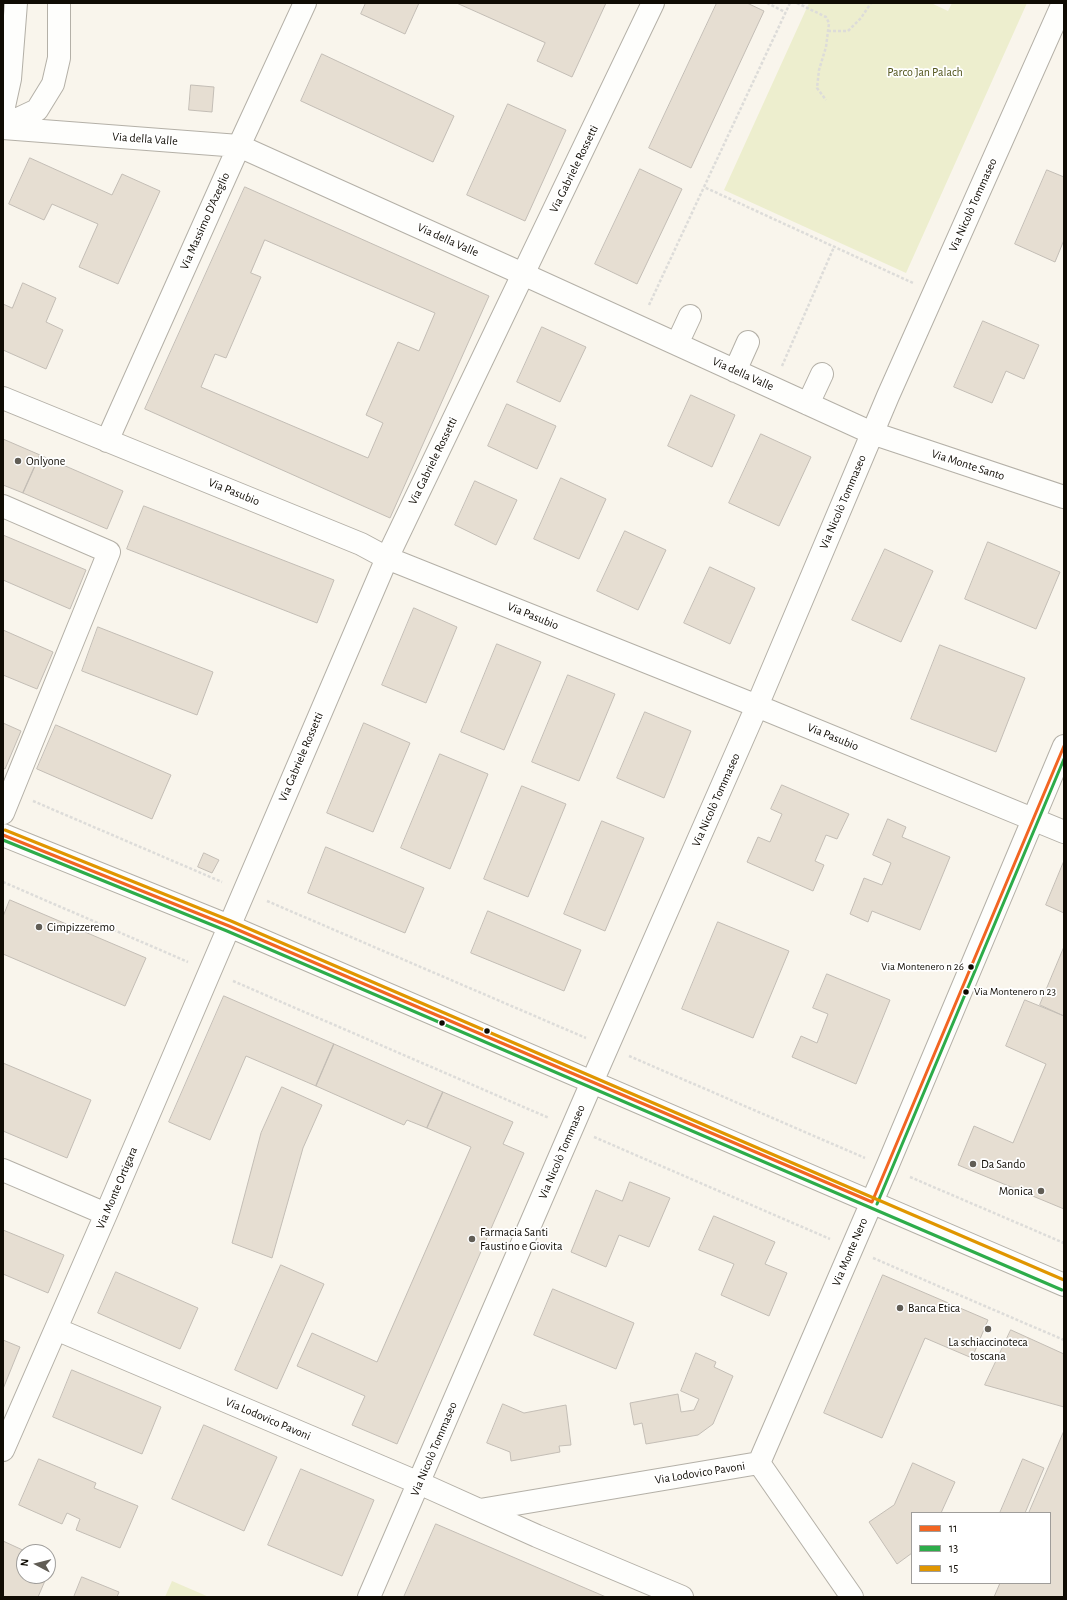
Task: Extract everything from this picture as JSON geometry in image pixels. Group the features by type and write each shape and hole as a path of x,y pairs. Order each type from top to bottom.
{"street":[{"path":"3,111 10,79 16,3"},
{"path":"3,127 37,110 53,84 59,58 59,3"},
{"name":"Via Massimo D'Azeglio","path":"107,441 239,146 305,3"},
{"name":"Via Gabriele Rossetti","path":"229,926 387,558 653,3"},
{"name":"Via Nicolò Tommaseo","path":"369,1597 607,1047 757,706 872,433 1063,3"},
{"name":"Via della Valle","path":"3,127 239,146 872,433"},
{"path":"677,344 690,316"},
{"path":"735,371 748,342"},
{"path":"808,404 822,374"},
{"name":"Via Pasubio","path":"3,398 361,544 387,558 757,706 1064,832"},
{"name":"Via Monte Santo","path":"872,433 1064,496"},
{"path":"3,506 109,552 3,813"},
{"name":"Via Monte Nero","path":"759,1463 887,1167 1032,819 1064,746"},
{"path":"3,835 229,926 1064,1285"},
{"name":"Via Monte Ortigara","path":"3,1450 229,926"},
{"path":"3,1170 106,1214"},
{"name":"Via Lodovico Pavoni","path":"56,1329 419,1483 537,1536 682,1597"},
{"name":"Via Lodovico Pavoni","path":"480,1510 759,1463 852,1597"}],"path":[{"path":"766,3 785,12"},
{"path":"639,327 790,3"},
{"path":"797,3 826,17 829,23 826,47 819,70 817,88 826,100"},
{"path":"828,31 848,31 861,18 871,3"},
{"path":"704,187 915,284"},
{"path":"785,358 834,247"},
{"path":"12,792 1064,1243"},
{"path":"3,882 1064,1340"}],"green space":[{"name":"Parco Jan Palach","path":"809,3 931,3 948,11 952,3 1027,3 906,273 724,190"},
{"path":"172,1581 209,1597 165,1597"}],"building":[{"path":"366,3 419,3 405,34 361,14"},
{"path":"457,3 606,3 572,77 537,61 545,43"},
{"path":"717,3 747,3 764,11 691,168 649,148"},
{"path":"322,54 454,116 433,162 301,101"},
{"path":"191,85 214,87 212,112 189,110"},
{"path":"508,104 566,130 525,221 467,195"},
{"path":"30,158 112,195 122,174 160,191 118,284 79,267 98,224 52,204 44,220 9,204"},
{"path":"640,169 682,189 637,284 595,264"},
{"path":"1047,170 1064,177 1064,240 1055,262 1015,244"},
{"path":"245,187 489,296 390,518 145,409","holes":["265,240 435,313 419,351 398,342 366,415 383,423 368,458 201,387 215,354 226,358 261,277 251,273"]},
{"path":"23,283 56,298 46,322 63,330 46,369 3,350 3,304 12,308"},
{"path":"983,321 1039,345 1024,379 1006,371 992,403 954,387"},
{"path":"542,327 586,347 560,402 517,382"},
{"path":"691,395 735,415 712,467 668,446"},
{"path":"507,404 556,426 537,469 488,446"},
{"path":"761,434 811,457 779,526 729,503"},
{"path":"3,439 40,455 23,493 3,485"},
{"path":"40,455 123,491 107,529 23,493"},
{"path":"561,478 606,499 579,559 534,539"},
{"path":"475,481 517,500 496,545 455,525"},
{"path":"144,506 334,580 317,623 127,549"},
{"path":"625,531 666,550 638,610 597,591"},
{"path":"3,535 86,570 70,609 3,580"},
{"path":"988,542 1060,572 1036,629 965,599"},
{"path":"885,549 933,571 901,642 852,620"},
{"path":"710,567 755,588 730,644 684,623"},
{"path":"414,608 457,627 426,703 382,685"},
{"path":"98,627 213,672 197,715 82,671"},
{"path":"3,630 53,652 37,689 3,675"},
{"path":"497,644 541,662 504,750 461,732"},
{"path":"940,645 1025,678 996,752 911,719"},
{"path":"568,675 615,694 579,781 532,762"},
{"path":"645,712 691,731 664,798 617,778"},
{"path":"3,723 21,731 5,769 3,768"},
{"path":"364,723 410,743 373,832 327,813"},
{"path":"56,725 171,775 152,819 37,769"},
{"path":"440,754 488,774 450,869 401,848"},
{"path":"782,785 849,814 837,839 826,835 815,861 824,865 813,891 747,862 758,837 770,842 782,814 771,809"},
{"path":"522,786 566,804 528,897 484,879"},
{"path":"888,819 906,827 902,837 950,857 920,930 872,911 868,922 850,914 864,878 882,885 891,863 873,855"},
{"path":"602,821 644,838 605,931 564,914"},
{"path":"326,847 424,888 405,933 308,893"},
{"path":"204,853 219,860 212,873 198,867"},
{"path":"1064,861 1064,913 1046,905"},
{"path":"10,900 146,958 125,1006 3,954 3,917"},
{"path":"488,911 581,950 564,991 471,953"},
{"path":"718,922 789,951 753,1038 682,1009"},
{"path":"1064,947 1064,1016 1040,1005"},
{"path":"827,974 890,1000 856,1084 792,1057 801,1036 817,1043 828,1014 813,1008"},
{"path":"224,996 334,1044 316,1086 246,1056 210,1140 169,1122"},
{"path":"1025,1000 1064,1016 1064,1209 958,1165 974,1126 1013,1143 1046,1064 1006,1046"},
{"path":"334,1044 443,1092 427,1128 407,1120 404,1125 316,1086"},
{"path":"3,1063 91,1100 67,1158 3,1131"},
{"path":"282,1087 322,1105 303,1148 272,1258 232,1243 261,1133"},
{"path":"443,1092 513,1122 503,1144 524,1153 397,1444 352,1425 365,1396 297,1366 312,1333 377,1362 471,1147 427,1128"},
{"path":"630,1182 670,1198 649,1247 619,1235 606,1267 571,1252 596,1190 622,1201"},
{"path":"714,1216 775,1242 765,1264 787,1273 769,1316 721,1295 734,1264 699,1250"},
{"path":"3,1230 64,1255 48,1293 3,1274"},
{"path":"281,1265 324,1284 277,1389 235,1370"},
{"path":"116,1272 198,1308 180,1349 98,1313"},
{"path":"883,1275 988,1320 972,1358 925,1338 882,1438 824,1413"},
{"path":"553,1289 634,1323 616,1369 534,1335"},
{"path":"1011,1330 1064,1354 1064,1407 985,1385"},
{"path":"3,1340 20,1347 3,1389"},
{"path":"696,1353 716,1362 714,1367 733,1376 713,1424 698,1435 646,1444 642,1423 634,1425 630,1403 678,1394 681,1412 694,1410 699,1399 681,1391"},
{"path":"72,1370 161,1407 142,1454 53,1417"},
{"path":"503,1404 524,1413 566,1405 571,1445 559,1446 560,1452 511,1461 510,1452 487,1443"},
{"path":"204,1425 277,1457 244,1531 172,1499"},
{"path":"1064,1431 1064,1597 994,1597 1000,1584 1051,1584 1051,1512 1029,1512"},
{"path":"39,1459 96,1483 94,1488 138,1506 120,1548 76,1530 80,1519 67,1513 62,1524 19,1505"},
{"path":"1023,1459 1044,1468 1025,1512 1000,1512"},
{"path":"913,1463 955,1482 941,1512 911,1512 911,1554 897,1564 869,1522 894,1505"},
{"path":"301,1469 374,1500 342,1576 268,1545"},
{"path":"436,1524 606,1597 404,1597"},
{"path":"3,1541 16,1547 16,1584 44,1584 38,1597 3,1597"},
{"path":"82,1577 119,1592 117,1597 74,1597"}],"transit line":[{"name":"11","path":"872,1202 1064,746"},
{"name":"13","path":"877,1204 1064,759"},
{"name":"15","path":"5,830 231,921 1064,1280"},
{"name":"11","path":"3,835 229,926 872,1202"},
{"name":"13","path":"3,840 227,931 1062,1290"}],"place":[{"name":"Onlyone","path":"18,461"},
{"name":"Cimpizzeremo","path":"39,927"},
{"name":"Via Montenero n 26","path":"971,967"},
{"name":"Via Montenero n 23","path":"966,992"},
{"name":"Da Sando","path":"973,1164"},
{"name":"Monica","path":"1041,1191"},
{"name":"Farmacia Santi Faustino e Giovita","path":"472,1239"},
{"name":"Banca Etica","path":"900,1308"},
{"name":"La schiaccinoteca toscana","path":"988,1329"}]}
